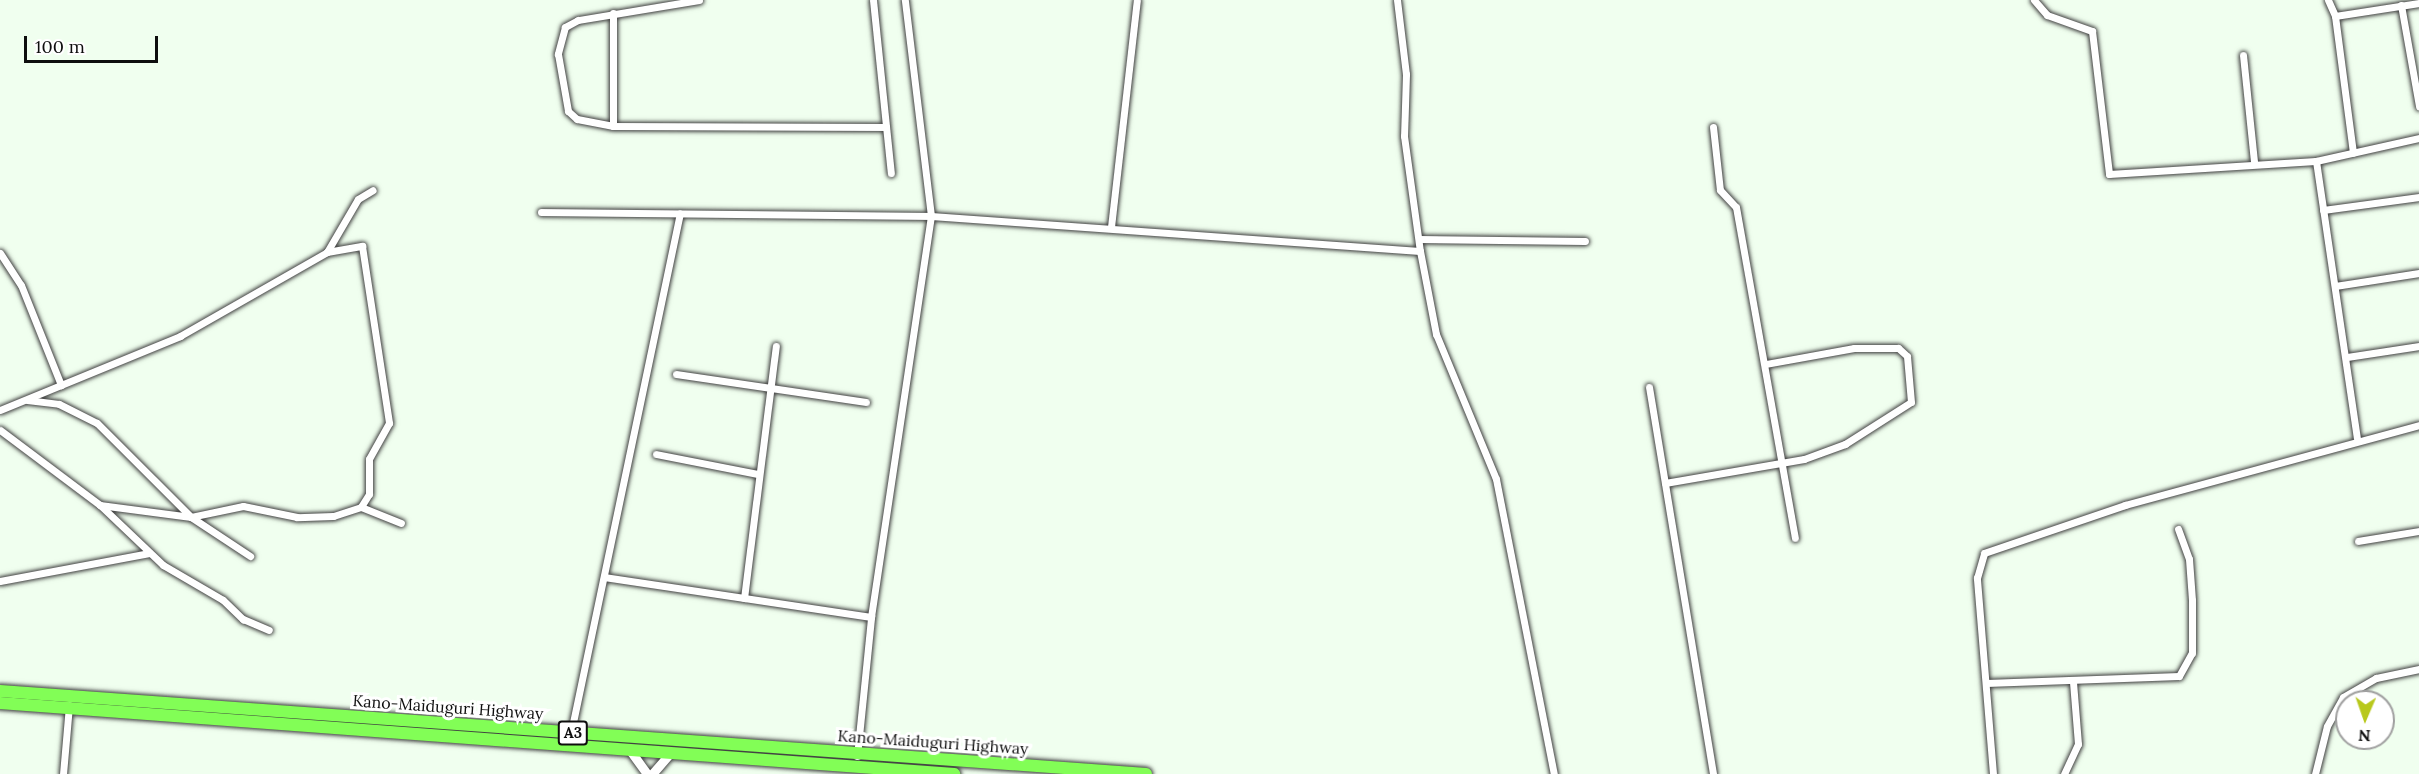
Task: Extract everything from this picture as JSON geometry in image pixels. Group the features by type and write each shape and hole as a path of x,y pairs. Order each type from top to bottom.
{"highway":[{"name":"Kano-Maiduguri Highway","path":"0,691 69,702 629,749 1146,774"},
{"name":"Kano-Maiduguri Highway","path":"0,703 69,702 571,732 857,760 954,774"}],"street":[{"path":"699,0 613,13 565,27 558,54 568,111 578,119 612,126 886,127"},
{"path":"873,0 891,173"},
{"path":"857,760 871,617 931,216 905,0"},
{"path":"1111,227 1137,0"},
{"path":"1397,0 1406,74 1404,136 1420,250 1436,334 1496,479 1554,774"},
{"path":"2034,0 2047,15 2092,31 2097,41 2109,174 2254,162 2316,161 2419,138"},
{"path":"2328,0 2335,16 2353,153"},
{"path":"2335,16 2419,3"},
{"path":"2401,5 2419,106"},
{"path":"612,126 613,13"},
{"path":"2243,55 2254,162"},
{"path":"1713,128 1720,190 1736,207 1785,463 1795,538"},
{"path":"2316,161 2348,357 2356,438"},
{"path":"327,252 358,199 374,190"},
{"path":"2323,210 2419,197"},
{"path":"541,212 931,216 1420,250"},
{"path":"571,732 680,213"},
{"path":"1419,239 1585,241"},
{"path":"0,411 180,336 327,252 356,244 366,250 389,429 369,459 369,494 361,507"},
{"path":"0,253 21,285 61,385"},
{"path":"2335,286 2419,273"},
{"path":"1665,483 1785,463 1845,444 1911,402 1907,356 1882,345 1766,364"},
{"path":"744,598 776,346"},
{"path":"2348,357 2419,346"},
{"path":"676,374 866,402"},
{"path":"1649,387 1713,774"},
{"path":"25,400 59,404 97,423 191,517 250,556"},
{"path":"1993,774 1977,578 1984,553 2080,519 2356,438 2419,425"},
{"path":"0,430 100,505 148,553 243,619 269,630"},
{"path":"656,454 758,474"},
{"path":"100,505 191,517 243,507 297,517 333,516 361,507 401,523"},
{"path":"1986,683 2161,680 2187,670 2192,600 2189,559 2178,529"},
{"path":"2358,541 2419,531"},
{"path":"0,581 148,553"},
{"path":"604,577 871,617"},
{"path":"2315,774 2327,726 2343,697 2376,678 2419,669"},
{"path":"2064,774 2078,744 2073,682"},
{"path":"69,702 63,774 69,774"},
{"path":"629,749 647,774"},
{"path":"652,774 671,752"}]}
